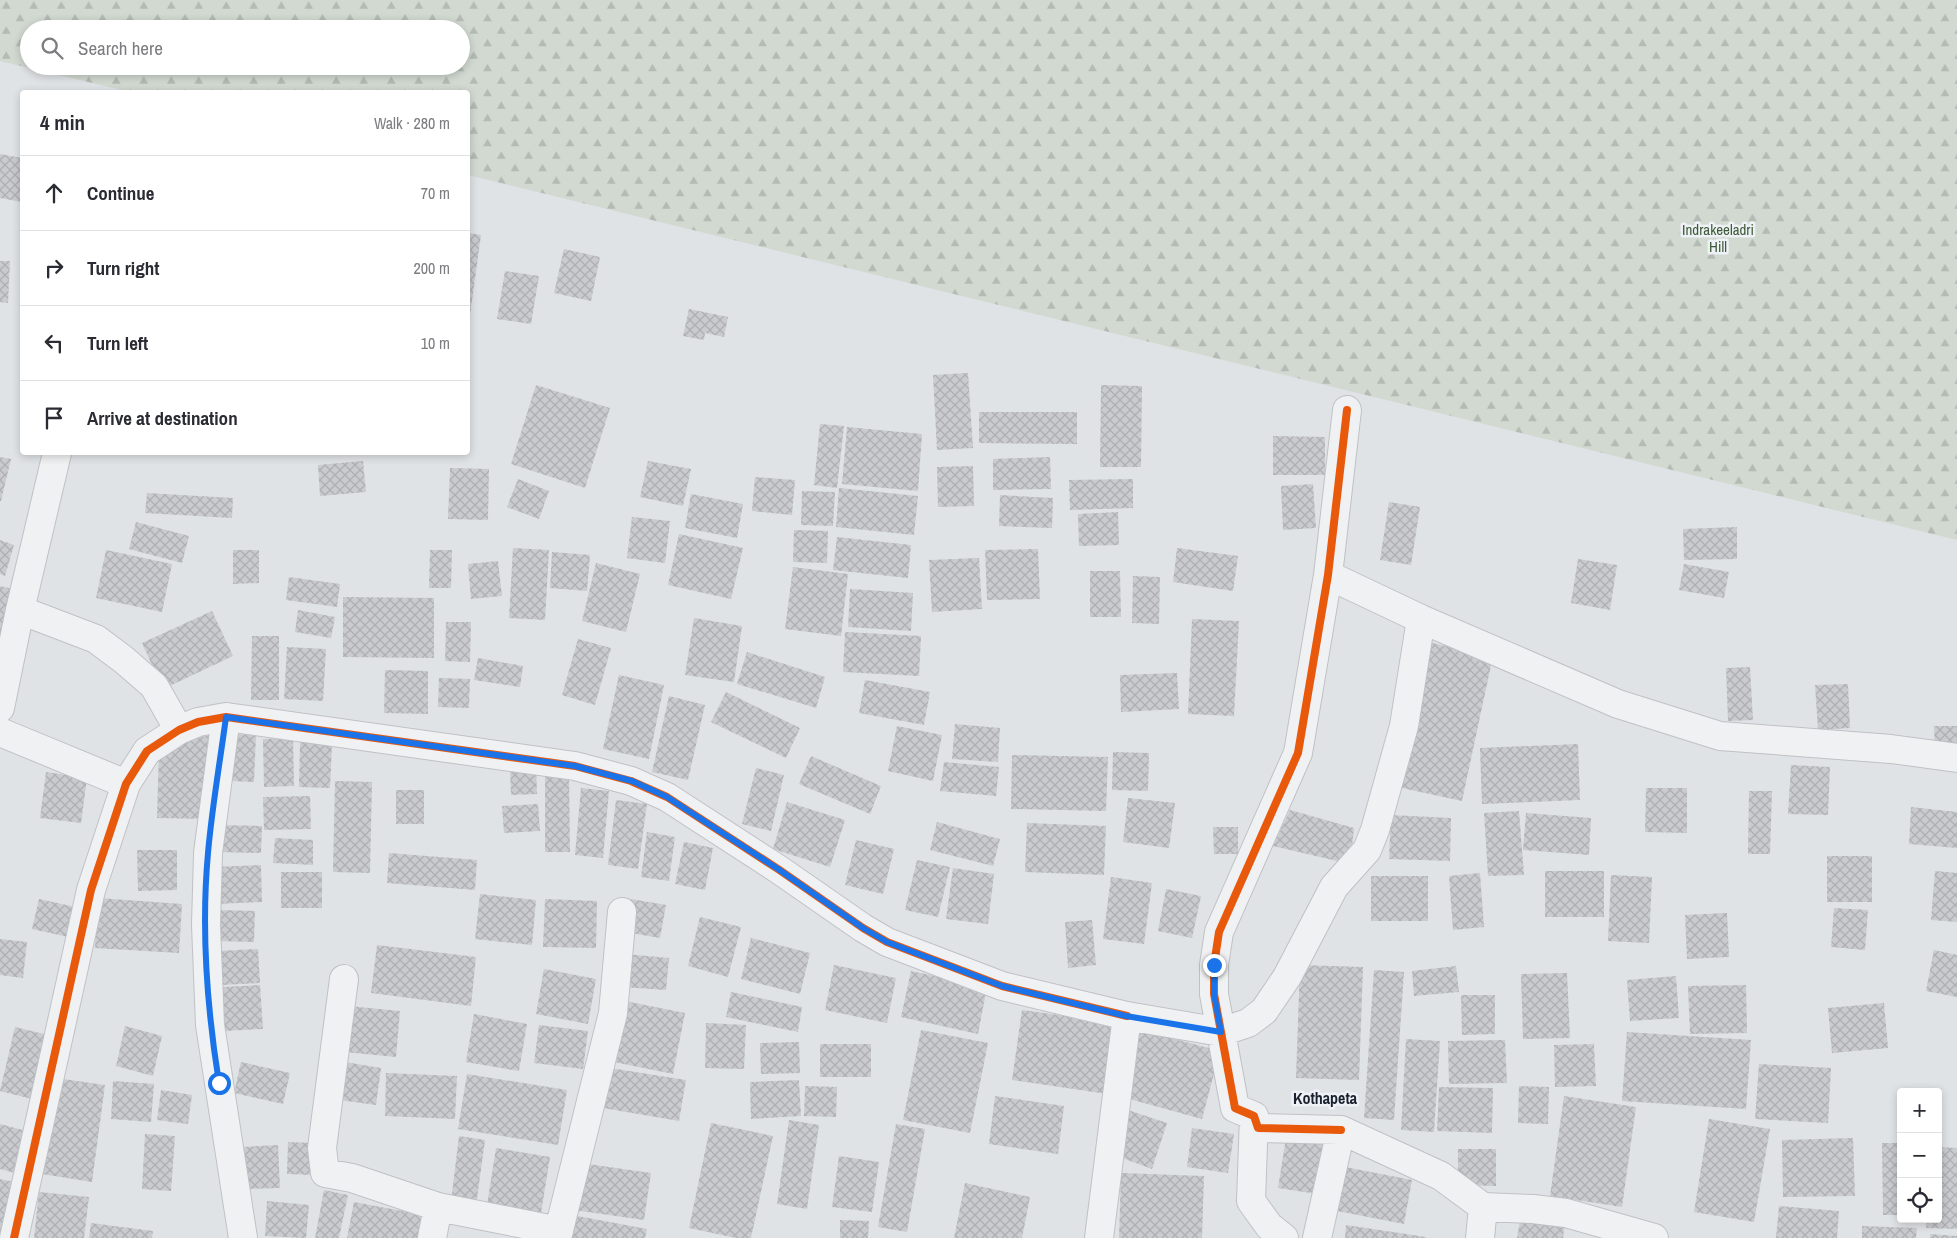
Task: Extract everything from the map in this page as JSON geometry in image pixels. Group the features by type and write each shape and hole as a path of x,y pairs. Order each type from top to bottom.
{"street":[{"path":"1347,410 1328,575 1298,753 1219,932 1214,965 1214,994 1234,1108 1254,1116 1258,1128 1341,1130 1441,1176 1484,1207 1533,1209 1566,1213 1654,1238"},
{"path":"0,708 20,610 57,455"},
{"path":"1328,575 1421,619 1618,704 1720,736 1890,749 1957,758"},
{"path":"20,610 96,639 124,660 154,686 179,730"},
{"path":"14,1238 91,890 126,784 147,750 179,730 198,722 226,717 575,766 632,781 667,797 778,869 863,928 887,942 1002,986 1126,1016 1221,1032 1248,1023 1264,1011 1287,977 1334,887 1368,850 1404,726 1421,619"},
{"path":"226,717 208,853 206,925 210,1025 243,1238"},
{"path":"0,732 126,784"},
{"path":"344,979 322,1148 325,1173 352,1178 438,1207 558,1234 613,1013 622,912"},
{"path":"1099,1238 1126,1016"},
{"path":"1254,1116 1251,1201 1269,1226 1284,1238"},
{"path":"1317,1238 1341,1130"},
{"path":"432,1238 438,1207"},
{"path":"1480,1238 1484,1207"}],"green space":[{"name":"Indrakeeladri Hill","path":"0,0 1957,0 1957,540 470,175 470,90 122,90 59,75 470,75 470,20 20,20 20,66 0,61"}],"building":[{"path":"0,154 20,158 20,202 0,198"},
{"path":"470,233 481,235 470,315"},
{"path":"564,249 600,257 591,301 554,293"},
{"path":"0,261 10,261 8,303 0,302"},
{"path":"505,271 539,276 531,324 497,319"},
{"path":"689,309 728,317 724,337 705,333 704,340 683,336"},
{"path":"968,373 973,448 937,450 933,375"},
{"path":"536,385 610,408 585,488 511,464"},
{"path":"1101,385 1142,386 1141,467 1100,467"},
{"path":"979,412 1077,412 1077,444 979,443"},
{"path":"820,424 844,426 837,488 814,485"},
{"path":"847,427 922,434 918,491 842,484"},
{"path":"1273,436 1325,437 1325,475 1273,475"},
{"path":"0,457 11,459 1,501 0,501"},
{"path":"1050,457 1051,489 993,490 993,459"},
{"path":"363,461 366,492 320,496 318,465"},
{"path":"648,461 691,469 683,506 640,497"},
{"path":"973,466 974,506 938,507 937,467"},
{"path":"450,468 489,469 488,520 448,519"},
{"path":"755,477 795,480 792,515 752,511"},
{"path":"518,479 549,491 539,519 507,507"},
{"path":"1133,479 1133,508 1070,510 1069,480"},
{"path":"1313,484 1316,528 1283,530 1281,486"},
{"path":"839,488 918,496 914,535 836,527"},
{"path":"802,491 835,492 833,526 801,525"},
{"path":"147,493 233,498 232,518 145,513"},
{"path":"691,494 743,504 737,538 685,528"},
{"path":"1000,495 1053,498 1052,528 999,526"},
{"path":"1389,502 1420,507 1411,565 1380,560"},
{"path":"1118,512 1119,545 1079,546 1078,514"},
{"path":"632,517 670,521 665,563 627,558"},
{"path":"136,522 189,536 182,563 129,549"},
{"path":"1737,527 1737,559 1684,560 1683,529"},
{"path":"794,530 828,531 827,563 793,562"},
{"path":"679,534 743,548 731,599 668,585"},
{"path":"837,537 911,545 908,578 833,570"},
{"path":"0,540 14,545 5,576 0,574"},
{"path":"513,548 549,550 545,620 509,618"},
{"path":"1177,548 1238,556 1233,591 1173,582"},
{"path":"1038,549 1040,599 987,600 985,550"},
{"path":"106,550 172,564 162,612 96,598"},
{"path":"233,550 259,550 259,583 233,584"},
{"path":"430,550 452,550 451,588 429,588"},
{"path":"552,552 590,555 587,591 550,588"},
{"path":"979,558 982,609 932,612 929,560"},
{"path":"1578,559 1617,565 1610,610 1571,603"},
{"path":"498,561 502,596 471,599 468,564"},
{"path":"596,563 640,574 626,632 582,621"},
{"path":"1684,564 1729,572 1724,598 1679,590"},
{"path":"793,567 848,574 841,636 785,629"},
{"path":"1090,571 1120,571 1121,617 1090,617"},
{"path":"1133,576 1160,577 1159,624 1132,623"},
{"path":"289,577 340,584 337,607 286,600"},
{"path":"0,586 17,590 0,655"},
{"path":"850,589 913,593 911,631 848,627"},
{"path":"343,597 434,598 434,658 343,657"},
{"path":"298,610 335,617 331,638 295,632"},
{"path":"212,611 233,656 163,689 142,643"},
{"path":"694,618 742,626 734,682 685,675"},
{"path":"1192,619 1239,621 1234,716 1188,714"},
{"path":"446,622 471,622 470,662 445,661"},
{"path":"845,632 921,636 919,676 843,672"},
{"path":"252,636 279,636 279,700 251,700"},
{"path":"578,639 611,648 595,705 562,695"},
{"path":"1432,643 1493,656 1462,801 1402,788"},
{"path":"287,647 326,649 323,701 284,699"},
{"path":"747,652 825,677 816,708 737,684"},
{"path":"478,658 523,666 520,687 474,680"},
{"path":"1750,667 1753,720 1728,721 1726,668"},
{"path":"385,670 428,671 428,714 384,713"},
{"path":"1177,673 1179,709 1121,712 1120,675"},
{"path":"619,675 664,685 649,759 603,749"},
{"path":"439,678 470,679 469,708 438,707"},
{"path":"865,680 930,692 924,725 859,713"},
{"path":"1848,684 1850,728 1818,730 1815,685"},
{"path":"726,692 800,728 786,758 711,722"},
{"path":"669,696 705,705 688,780 652,772"},
{"path":"955,724 1000,728 998,762 952,759"},
{"path":"897,726 942,735 933,781 888,771"},
{"path":"1934,726 1957,726 1957,752 1935,752"},
{"path":"232,734 256,735 254,782 230,781"},
{"path":"209,735 208,819 157,818 159,748"},
{"path":"293,738 294,786 264,787 263,739"},
{"path":"300,742 332,744 330,788 299,787"},
{"path":"1578,744 1580,800 1482,804 1480,748"},
{"path":"1113,752 1149,753 1148,791 1112,790"},
{"path":"1012,755 1108,757 1106,811 1011,809"},
{"path":"811,756 881,786 870,814 799,784"},
{"path":"944,762 999,767 996,796 940,791"},
{"path":"1791,765 1830,767 1828,815 1788,814"},
{"path":"510,766 536,766 537,794 511,795"},
{"path":"756,768 784,775 771,831 742,824"},
{"path":"46,772 87,778 81,823 40,818"},
{"path":"569,774 570,852 545,852 545,775"},
{"path":"335,781 372,782 370,873 333,872"},
{"path":"581,788 609,791 603,858 575,855"},
{"path":"1646,788 1687,788 1687,833 1645,832"},
{"path":"396,790 424,790 424,824 396,824"},
{"path":"1749,791 1772,791 1770,854 1748,854"},
{"path":"310,796 311,829 264,830 263,797"},
{"path":"1128,798 1175,803 1169,848 1123,842"},
{"path":"616,800 647,804 638,869 608,865"},
{"path":"787,802 845,820 830,867 773,849"},
{"path":"538,804 540,831 504,833 502,806"},
{"path":"1911,807 1957,812 1957,848 1909,844"},
{"path":"1290,810 1354,828 1350,864 1273,846"},
{"path":"1519,811 1524,875 1488,876 1484,813"},
{"path":"1526,813 1591,818 1589,855 1523,850"},
{"path":"1391,815 1451,818 1450,861 1389,859"},
{"path":"937,822 1000,839 993,866 930,850"},
{"path":"1027,823 1106,826 1104,875 1025,872"},
{"path":"218,825 262,826 261,853 217,852"},
{"path":"1213,827 1238,827 1238,854 1214,854"},
{"path":"647,832 675,837 669,881 641,877"},
{"path":"275,838 313,840 313,865 273,863"},
{"path":"856,840 894,849 883,894 845,885"},
{"path":"684,842 713,848 705,890 675,884"},
{"path":"137,850 177,850 177,890 138,891"},
{"path":"389,853 477,860 475,890 387,883"},
{"path":"1827,856 1872,856 1872,902 1827,902"},
{"path":"917,860 950,867 938,917 905,910"},
{"path":"261,865 262,902 216,904 214,867"},
{"path":"953,868 994,874 988,924 946,919"},
{"path":"1545,871 1604,871 1604,917 1545,917"},
{"path":"1935,871 1957,873 1957,922 1931,920"},
{"path":"281,872 322,872 322,908 281,908"},
{"path":"1480,873 1484,927 1453,930 1449,876"},
{"path":"1611,875 1652,877 1649,943 1608,941"},
{"path":"1371,876 1428,876 1428,921 1371,921"},
{"path":"1111,877 1152,883 1144,944 1103,939"},
{"path":"1166,889 1201,896 1192,938 1158,931"},
{"path":"480,894 536,900 532,945 475,939"},
{"path":"98,898 182,904 179,953 95,948"},
{"path":"39,899 80,908 73,938 32,929"},
{"path":"545,899 597,901 596,948 543,947"},
{"path":"631,899 666,905 660,938 625,932"},
{"path":"1834,908 1868,910 1865,950 1831,947"},
{"path":"218,910 255,911 254,942 217,941"},
{"path":"1727,913 1729,957 1687,959 1685,915"},
{"path":"700,917 741,927 728,977 688,966"},
{"path":"1092,920 1096,965 1068,968 1065,922"},
{"path":"751,938 810,953 800,994 741,979"},
{"path":"0,939 27,942 23,978 0,975"},
{"path":"377,945 476,957 471,1006 371,993"},
{"path":"258,949 260,983 221,985 219,951"},
{"path":"1934,950 1957,955 1957,997 1926,991"},
{"path":"625,954 669,958 666,990 622,987"},
{"path":"834,965 896,978 887,1023 825,1010"},
{"path":"1300,965 1363,967 1359,1080 1296,1078"},
{"path":"1456,966 1459,992 1414,996 1412,971"},
{"path":"544,969 596,979 588,1024 536,1014"},
{"path":"1374,970 1404,972 1394,1120 1364,1118"},
{"path":"911,971 987,987 978,1034 901,1017"},
{"path":"1567,973 1570,1038 1523,1039 1521,974"},
{"path":"1676,976 1679,1018 1630,1021 1627,980"},
{"path":"260,985 263,1029 225,1031 222,987"},
{"path":"1746,985 1747,1033 1690,1034 1688,986"},
{"path":"731,992 802,1007 798,1032 726,1017"},
{"path":"1461,995 1495,995 1495,1034 1462,1035"},
{"path":"625,1001 685,1013 673,1074 614,1062"},
{"path":"1884,1003 1888,1048 1832,1053 1828,1008"},
{"path":"348,1006 400,1011 396,1057 344,1052"},
{"path":"1022,1010 1117,1023 1107,1094 1012,1080"},
{"path":"474,1014 527,1024 519,1071 466,1062"},
{"path":"706,1023 746,1025 744,1069 705,1068"},
{"path":"539,1025 588,1031 583,1069 534,1063"},
{"path":"125,1026 162,1036 153,1076 116,1066"},
{"path":"15,1027 52,1036 36,1100 0,1091"},
{"path":"921,1030 988,1043 970,1133 903,1120"},
{"path":"1140,1030 1220,1051 1202,1119 1122,1097"},
{"path":"1627,1032 1751,1040 1746,1109 1622,1101"},
{"path":"1406,1039 1440,1041 1434,1132 1401,1130"},
{"path":"1505,1040 1507,1083 1449,1084 1448,1041"},
{"path":"799,1042 800,1073 761,1074 760,1043"},
{"path":"820,1044 871,1044 871,1077 820,1077"},
{"path":"1594,1044 1596,1086 1555,1087 1554,1045"},
{"path":"241,1062 290,1073 283,1104 234,1093"},
{"path":"345,1062 381,1068 376,1105 339,1100"},
{"path":"1759,1064 1831,1068 1828,1123 1755,1119"},
{"path":"610,1068 686,1080 679,1121 603,1108"},
{"path":"386,1073 457,1076 455,1119 385,1116"},
{"path":"467,1074 567,1090 558,1145 458,1129"},
{"path":"56,1078 105,1085 92,1182 42,1174"},
{"path":"799,1080 801,1116 751,1119 750,1082"},
{"path":"113,1081 154,1084 151,1122 111,1119"},
{"path":"805,1086 837,1087 836,1117 804,1116"},
{"path":"1519,1086 1549,1087 1548,1124 1518,1123"},
{"path":"1439,1087 1493,1088 1492,1133 1437,1131"},
{"path":"161,1090 192,1095 188,1124 157,1120"},
{"path":"995,1096 1064,1106 1058,1154 989,1144"},
{"path":"1564,1096 1636,1107 1622,1207 1550,1196"},
{"path":"1128,1110 1167,1123 1152,1169 1114,1155"},
{"path":"1709,1119 1770,1129 1754,1222 1694,1212"},
{"path":"789,1120 819,1125 807,1209 777,1204"},
{"path":"711,1123 773,1136 751,1238 736,1238 689,1228"},
{"path":"0,1124 30,1132 19,1174 0,1169"},
{"path":"896,1124 925,1129 907,1232 878,1227"},
{"path":"1192,1128 1234,1134 1228,1173 1187,1167"},
{"path":"145,1134 175,1136 171,1191 142,1189"},
{"path":"459,1136 485,1140 476,1206 451,1202"},
{"path":"1286,1138 1325,1144 1317,1194 1278,1188"},
{"path":"1853,1138 1855,1196 1783,1197 1782,1140"},
{"path":"288,1142 315,1143 314,1175 287,1174"},
{"path":"1882,1143 1897,1143 1897,1215 1883,1215"},
{"path":"278,1145 280,1188 245,1189 243,1147"},
{"path":"1942,1147 1957,1148 1957,1229 1926,1228 1927,1223 1942,1223"},
{"path":"496,1148 550,1157 541,1213 487,1205"},
{"path":"1458,1149 1496,1149 1496,1186 1458,1185"},
{"path":"839,1156 879,1162 872,1212 832,1207"},
{"path":"581,1163 651,1173 644,1220 574,1210"},
{"path":"1340,1166 1412,1180 1404,1224 1332,1210"},
{"path":"1121,1173 1204,1176 1202,1238 1119,1238"},
{"path":"0,1179 19,1183 6,1238 0,1238"},
{"path":"965,1183 1030,1197 1022,1238 954,1238"},
{"path":"324,1190 348,1195 339,1238 315,1238"},
{"path":"39,1192 89,1197 84,1238 34,1238"},
{"path":"267,1201 309,1205 306,1238 265,1236"},
{"path":"354,1202 429,1216 425,1238 347,1238"},
{"path":"1779,1206 1839,1211 1837,1238 1776,1238"},
{"path":"572,1215 647,1229 645,1238 568,1238"},
{"path":"1521,1215 1565,1223 1563,1238 1517,1238"},
{"path":"840,1220 869,1221 868,1238 840,1238"},
{"path":"91,1223 153,1231 152,1238 89,1238"},
{"path":"1346,1225 1426,1237 1426,1238 1345,1238"},
{"path":"1862,1226 1917,1228 1916,1238 1862,1238"},
{"path":"1930,1234 1957,1236 1957,1238 1930,1238"}],"cycle path":[{"path":"1341,1130 1258,1128 1254,1116 1235,1108 1214,994 1214,965 1219,932 1298,753 1328,575 1347,410"},
{"path":"14,1238 91,890 126,784 147,751 179,730 198,722 226,717 575,766 631,781 667,797 778,869 863,928 887,942 1002,986 1127,1016"}],"district":[{"name":"Kothapeta","path":"1325,1098"}],"route":[{"path":"219,1083 210,1025 206,925 208,853 226,717 575,766 632,781 667,797 778,869 863,928 887,942 1002,986 1126,1016 1221,1032 1214,994 1214,965"}]}
